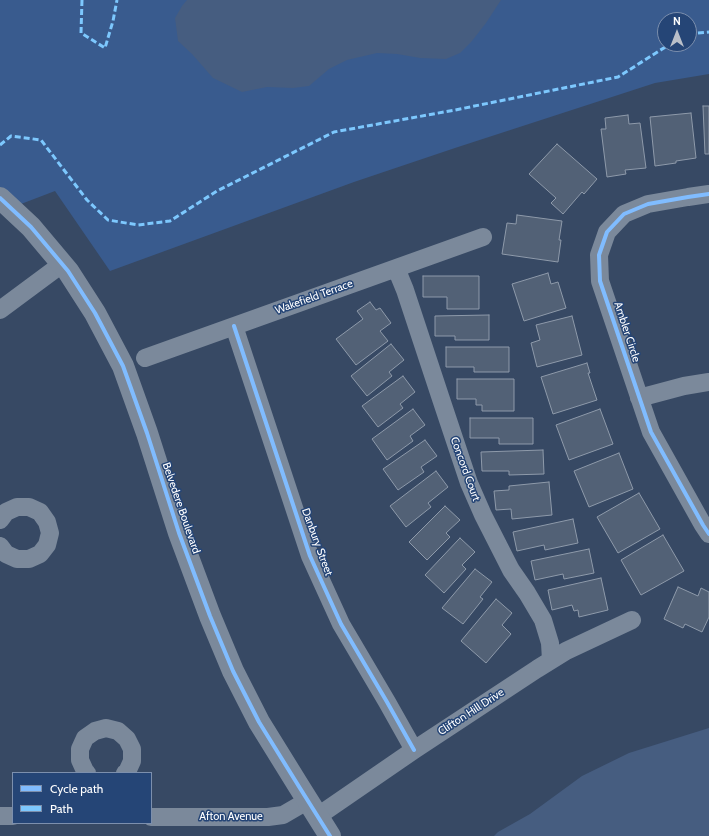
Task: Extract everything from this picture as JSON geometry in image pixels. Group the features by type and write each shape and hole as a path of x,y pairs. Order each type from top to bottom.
{"street":[{"name":"Ambler Circle","path":"709,194 648,204 624,214 606,232 599,255 600,281 650,432 709,534"},
{"name":"Belvedere Boulevard","path":"0,198 31,227 68,271 95,313 122,366 147,433 179,533 210,616 233,671 259,722 330,836"},
{"name":"Wakefield Terrace","path":"145,358 483,237"},
{"path":"0,310 62,264"},
{"name":"Concord Court","path":"396,268 405,290 469,483 495,541 511,570 543,620 550,643 551,660"},
{"name":"Danbury Street","path":"234,326 310,556 341,624 414,750"},
{"path":"639,398 684,386 709,382"},
{"path":"0,520 6,512 17,507 29,507 40,512 47,522 50,533 47,545 40,554 29,559 17,559 6,554 0,546"},
{"name":"Clifton Hill Drive","path":"313,808 414,750 551,660 632,620"},
{"path":"86,772 80,760 80,749 85,738 95,731 106,728 118,731 127,739 132,750 132,761 127,772"},
{"name":"Afton Avenue","path":"152,817 268,817 313,808"},
{"path":"0,816 12,816"}],"shaded area":[{"path":"0,0 709,0 709,74 655,83 455,148 354,182 110,271 55,191 0,212"},
{"path":"187,0 501,0 472,41 460,53 446,59 420,58 397,54 377,53 347,60 329,69 309,86 293,88 267,87 242,92 213,78 192,54 178,41 175,18"},
{"path":"709,728 709,836 494,836 498,832 530,814 582,776 629,753"}],"building":[{"path":"703,106 709,106 709,154 705,154"},
{"path":"691,113 696,158 655,166 650,117"},
{"path":"628,115 629,124 640,123 646,168 625,170 626,174 607,177 601,129 606,129 605,118"},
{"path":"557,144 597,179 584,194 582,192 563,214 551,203 556,198 529,174"},
{"path":"517,215 562,221 558,262 502,254 507,223 516,224"},
{"path":"548,273 551,284 558,282 566,308 524,321 512,284"},
{"path":"423,276 479,276 479,309 447,309 447,297 423,297"},
{"path":"370,302 376,310 380,308 391,323 380,331 388,341 356,365 336,339 363,319 357,311"},
{"path":"489,315 489,340 455,340 455,336 435,336 435,316"},
{"path":"572,316 582,355 537,367 531,343 540,340 536,325"},
{"path":"391,344 404,360 389,372 392,376 367,396 351,376"},
{"path":"446,347 509,347 509,372 474,372 474,367 446,367"},
{"path":"587,363 590,373 588,373 597,400 553,414 541,377"},
{"path":"403,376 415,392 400,404 403,408 378,427 362,406"},
{"path":"457,379 514,379 514,411 482,411 482,405 476,405 476,399 457,399"},
{"path":"413,409 425,425 410,436 413,441 387,460 372,439"},
{"path":"600,409 613,444 569,460 556,425"},
{"path":"470,418 533,418 533,444 499,444 499,438 470,438"},
{"path":"425,440 437,456 421,467 424,472 398,490 383,469"},
{"path":"543,450 544,474 509,475 509,471 482,471 481,452"},
{"path":"619,453 633,489 589,507 574,471"},
{"path":"436,471 448,487 428,503 431,507 406,527 390,506"},
{"path":"549,482 552,515 512,519 511,509 496,510 494,491 509,490 509,486"},
{"path":"639,493 660,529 618,553 597,517"},
{"path":"445,506 460,520 446,533 450,537 427,560 409,542"},
{"path":"573,519 578,543 545,550 544,545 517,551 513,532"},
{"path":"663,535 684,571 641,595 621,560"},
{"path":"460,538 475,552 462,565 466,569 444,593 425,575"},
{"path":"589,549 594,573 564,579 563,574 535,580 531,561"},
{"path":"475,569 492,582 480,597 483,599 463,624 442,608"},
{"path":"601,578 608,610 579,617 578,610 574,611 572,605 552,610 548,590"},
{"path":"678,587 698,596 701,588 709,592 709,617 702,632 685,624 683,628 664,619"},
{"path":"496,599 512,613 502,625 511,634 486,663 461,641"}],"marked path":[{"path":"82,0 81,33 105,48 113,21 117,0"},
{"path":"697,33 709,32"},
{"path":"0,145 11,136 41,140 87,200 108,220 138,225 170,221 217,191 334,132 455,110 618,77 657,52"}],"cycle path":[{"path":"709,194 648,204 624,214 607,232 599,255 600,281 651,432 709,534"},
{"path":"0,198 31,227 68,271 95,313 123,366 147,433 179,533 210,616 233,671 259,722 330,836"},
{"path":"234,326 310,556 341,624 414,750"}]}
